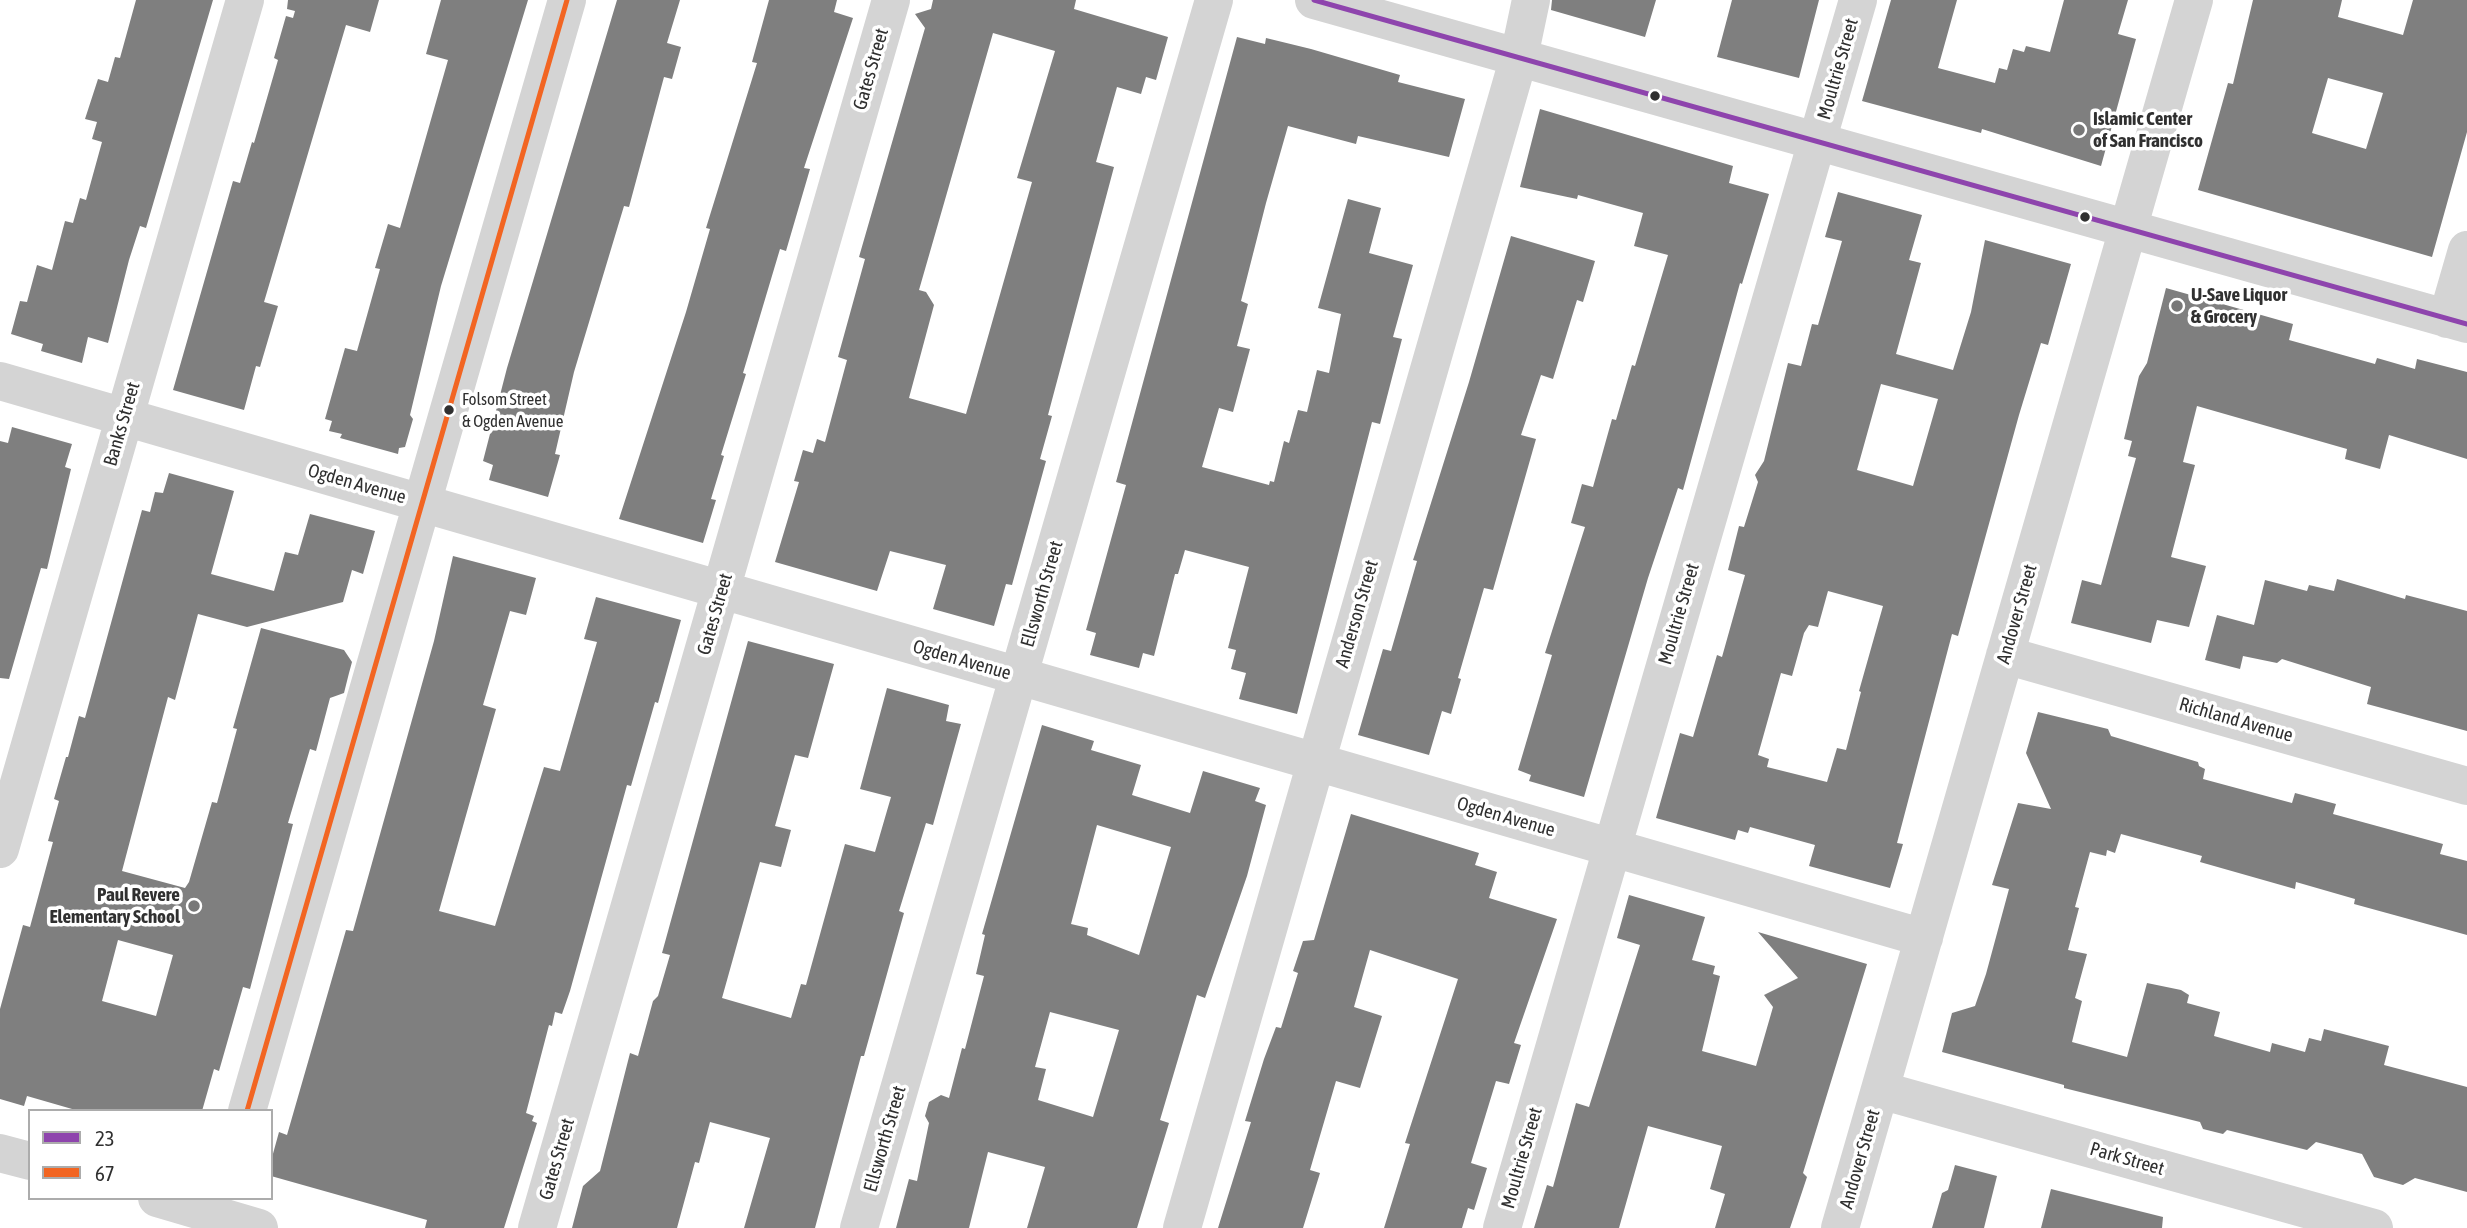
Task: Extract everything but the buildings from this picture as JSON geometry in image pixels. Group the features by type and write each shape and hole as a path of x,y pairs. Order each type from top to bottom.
{"street":[{"name":"Banks Street","path":"0,849 245,0"},
{"path":"248,1109 567,0"},
{"name":"Gates Street","path":"537,1228 891,0"},
{"name":"Ellsworth Street","path":"859,1228 1214,0"},
{"path":"1314,0 2457,321 2467,250"},
{"name":"Anderson Street","path":"1182,1228 1519,57 1531,0"},
{"name":"Moultrie Street","path":"1502,1228 1858,0"},
{"name":"Andover Street","path":"1840,1228 2194,0"},
{"name":"Ogden Avenue","path":"0,381 1924,938"},
{"name":"Richland Avenue","path":"2005,655 2467,786"},
{"name":"Park Street","path":"1880,1090 2374,1228"},
{"path":"0,1153 28,1160"},
{"path":"164,1200 259,1228"}],"transit line":[{"name":"67","path":"248,1109 567,0"},
{"name":"23","path":"1314,0 2467,324"}],"place":[{"name":"Islamic Center of San Francisco","path":"2079,130"},
{"name":"U-Save Liquor & Grocery","path":"2177,306"},
{"name":"Folsom Street & Ogden Avenue","path":"449,410"},
{"name":"Paul Revere Elementary School","path":"194,906"}]}
